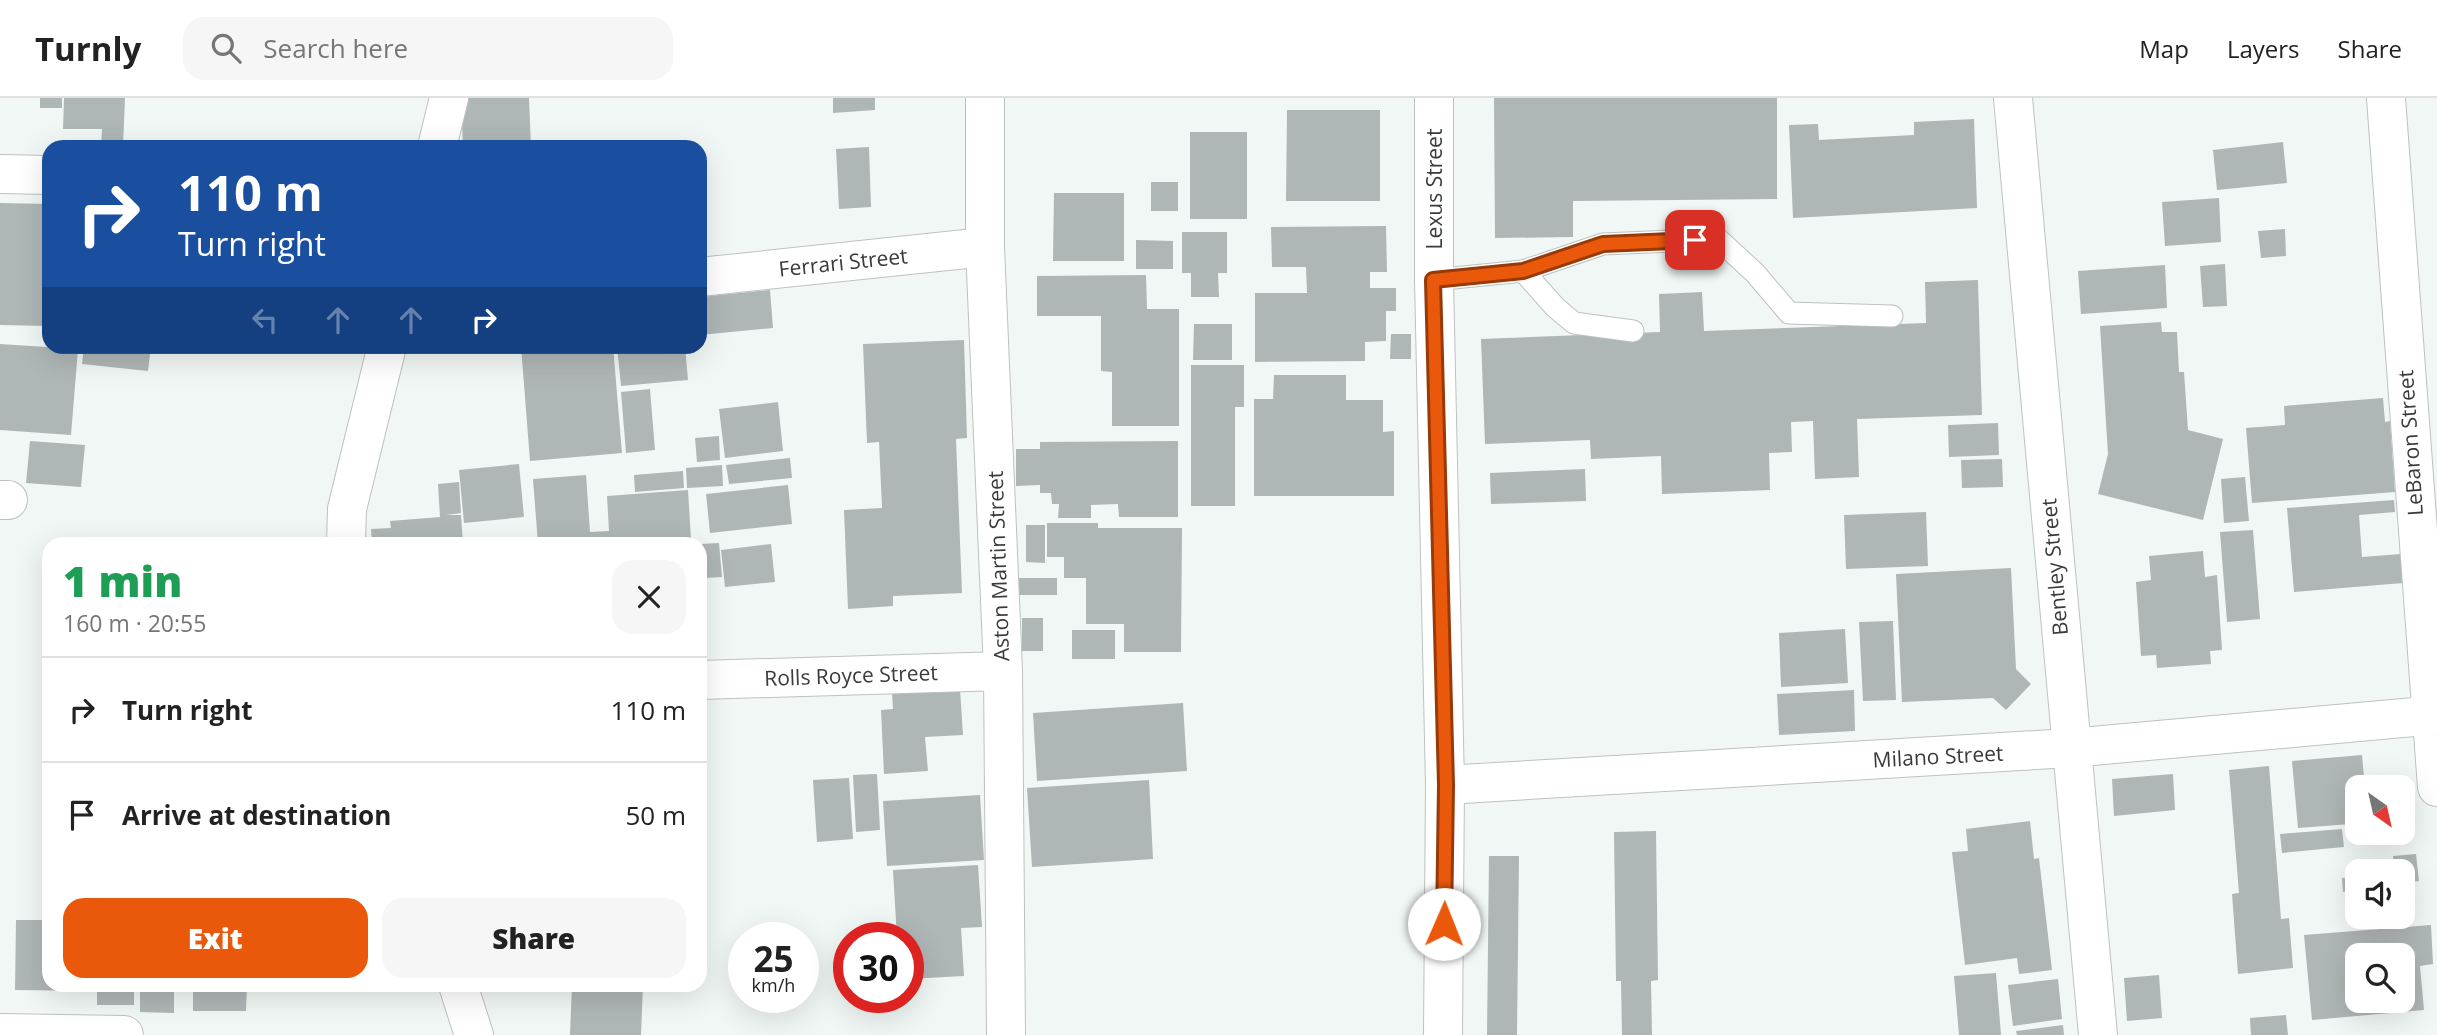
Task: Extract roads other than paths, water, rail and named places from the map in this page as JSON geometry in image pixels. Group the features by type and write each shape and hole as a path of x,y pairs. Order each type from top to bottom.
{"street":[{"path":"439,140 449,98"},
{"name":"Aston Martin Street","path":"985,98 985,247 1003,671 1006,1035"},
{"name":"Lexus Street","path":"1434,98 1433,280 1446,785 1443,1035"},
{"name":"Bentley Street","path":"2013,98 2098,1035"},
{"name":"LeBaron Street","path":"2386,98 2437,788"},
{"path":"0,174 42,175"},
{"name":"Ferrari Street","path":"707,276 985,247"},
{"path":"346,537 347,509 385,354"},
{"name":"Rolls Royce Street","path":"707,680 1003,671"},
{"name":"Milano Street","path":"1446,785 2070,748 2433,716"},
{"path":"460,992 474,1035"},
{"path":"0,1032 123,1035"}],"lane":[{"path":"1433,280 1523,271 1603,244 1718,239 1755,273 1789,313 1892,316"},
{"path":"1523,271 1555,307 1574,323 1633,331"}]}
